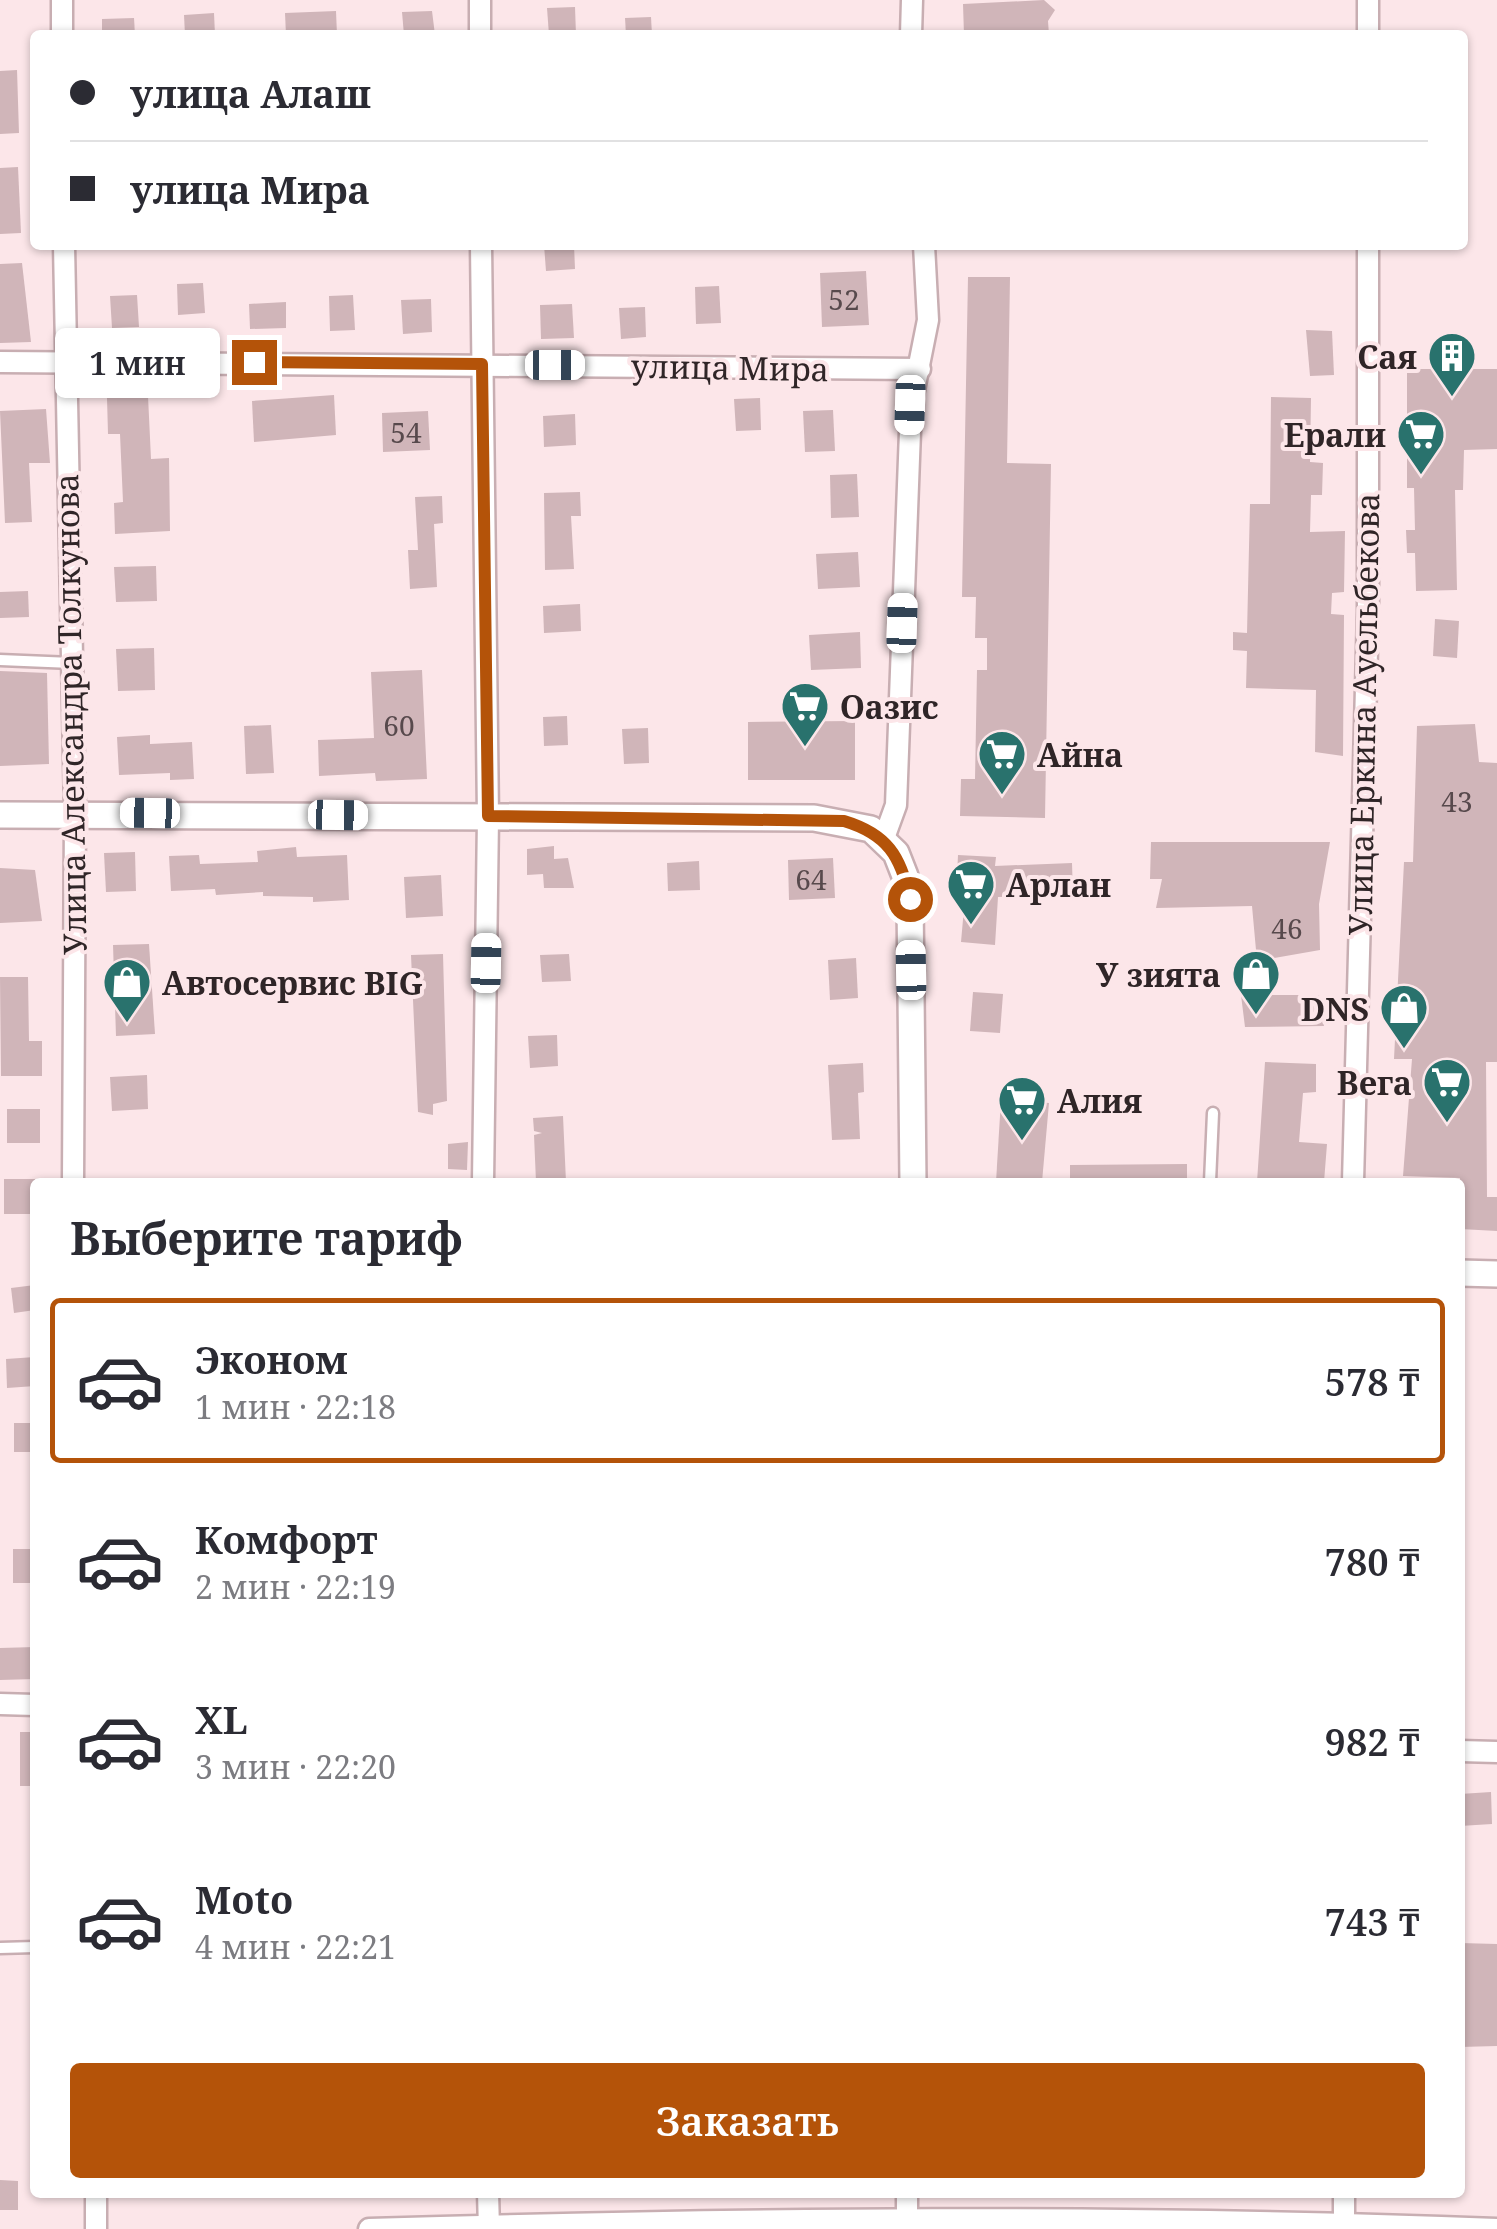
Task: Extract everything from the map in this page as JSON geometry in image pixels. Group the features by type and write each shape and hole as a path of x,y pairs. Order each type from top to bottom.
{"street":[{"path":"62,0 62,30"},
{"path":"480,0 480,30"},
{"path":"911,30 912,0"},
{"path":"1368,0 1368,30"},
{"name":"Улица Александра Толкунова","path":"64,250 76,812 73,1178"},
{"path":"481,250 488,816 482,1178"},
{"path":"884,838 896,805 910,405 928,320 924,250"},
{"name":"Улица Еркина Ауельбекова","path":"1352,1178 1368,611 1368,250"},
{"name":"улица Мира","path":"0,362 920,369"},
{"path":"885,368 903,388 910,405"},
{"path":"0,815 76,812 844,821 884,838 896,852 910,899 913,1178"},
{"path":"1465,1273 1497,1274"},
{"path":"0,1704 30,1705"},
{"path":"1465,1750 1497,1752"},
{"path":"96,2198 96,2229"},
{"path":"488,2198 489,2227"},
{"path":"907,2198 907,2226"},
{"path":"1344,2198 1344,2226"},
{"path":"369,2229 1497,2229"}],"lane":[{"path":"0,660 72,662"},
{"path":"1210,1178 1213,1113"},
{"path":"0,1948 30,1947"}],"building":[{"path":"1044,0 1055,10 1048,21 1049,30 964,30 963,4"},
{"path":"575,7 576,30 549,30 547,8"},
{"path":"336,11 337,30 286,30 285,13"},
{"path":"432,11 434,30 404,30 402,12"},
{"path":"214,13 215,30 185,30 184,15"},
{"path":"651,17 652,30 626,30 625,18"},
{"path":"134,18 135,30 102,30 102,19"},
{"path":"17,70 19,133 0,134 0,71"},
{"path":"18,167 21,233 0,234 0,168"},
{"path":"544,250 574,250 575,269 546,271"},
{"path":"22,263 31,342 0,343 0,264"},
{"path":"866,271 869,325 822,327 820,273"},
{"path":"968,277 1010,277 1007,463 1051,464 1045,818 960,816 961,779 975,779 977,670 987,670 987,638 975,638 976,597 962,597"},
{"path":"203,283 205,313 178,315 177,284"},
{"path":"719,286 721,323 696,324 695,287"},
{"path":"137,295 139,327 112,328 110,296"},
{"path":"353,295 355,330 330,331 329,296"},
{"path":"431,299 432,332 403,334 401,300"},
{"path":"286,302 286,328 250,329 249,304"},
{"path":"572,304 574,338 541,339 540,305"},
{"path":"645,307 646,337 621,339 619,308"},
{"path":"1306,330 1332,331 1334,375 1310,376"},
{"path":"1407,369 1497,369 1497,449 1464,450 1463,490 1455,490 1457,590 1416,591 1415,553 1407,553 1406,530 1415,530 1414,488 1407,488"},
{"path":"334,395 336,435 254,442 252,401"},
{"path":"148,396 151,459 169,458 170,531 115,534 114,503 123,502 120,434 108,434 107,398"},
{"path":"1271,397 1311,398 1310,462 1323,463 1322,495 1311,495 1310,532 1345,531 1344,592 1332,593 1331,614 1344,615 1343,756 1315,752 1316,690 1246,688 1247,651 1233,650 1233,632 1247,633 1250,504 1270,504"},
{"path":"760,398 761,430 736,431 734,399"},
{"path":"46,409 50,463 29,463 32,522 5,523 0,411"},
{"path":"833,410 835,451 805,452 803,411"},
{"path":"428,411 430,450 383,452 382,413"},
{"path":"575,414 576,445 544,447 543,416"},
{"path":"857,474 859,517 831,518 830,475"},
{"path":"580,492 581,516 571,516 574,569 545,570 544,493"},
{"path":"442,496 443,523 434,524 437,587 410,589 408,550 418,550 415,497"},
{"path":"858,552 860,587 818,589 816,554"},
{"path":"156,566 157,601 116,602 114,567"},
{"path":"28,591 29,617 0,618 0,592"},
{"path":"580,604 581,631 544,633 543,606"},
{"path":"1435,619 1459,621 1457,658 1433,656"},
{"path":"860,632 861,668 811,670 809,635"},
{"path":"154,648 155,690 118,691 116,649"},
{"path":"422,670 427,779 376,781 375,773 319,776 318,740 374,738 371,672"},
{"path":"0,671 47,673 49,764 0,766"},
{"path":"567,716 568,745 544,746 543,717"},
{"path":"855,721 855,780 748,780 748,722"},
{"path":"1475,724 1479,762 1497,763 1497,1062 1486,1062 1487,1197 1497,1197 1497,1231 1465,1229 1465,1178 1403,1176 1412,1059 1394,1059 1404,862 1413,862 1417,726"},
{"path":"271,725 274,773 246,774 244,726"},
{"path":"648,728 649,763 624,764 622,729"},
{"path":"150,735 150,744 192,742 194,779 170,780 170,773 119,775 117,737"},
{"path":"1151,842 1330,842 1319,904 1320,950 1257,961 1252,906 1156,908 1162,879 1150,879"},
{"path":"554,846 554,859 568,858 574,888 544,888 543,874 527,875 527,849"},
{"path":"296,847 297,857 347,855 349,900 313,902 313,897 263,896 263,892 216,895 215,889 171,891 169,856 199,855 200,864 258,862 257,851"},
{"path":"135,852 136,891 106,892 104,853"},
{"path":"958,855 996,857 995,866 1072,863 1073,895 998,897 995,945 961,942 965,897 956,897"},
{"path":"833,858 835,898 789,900 788,860"},
{"path":"699,861 700,890 668,891 667,863"},
{"path":"0,868 35,870 42,921 0,923"},
{"path":"441,875 443,916 406,918 404,877"},
{"path":"149,944 155,1034 116,1036 113,945"},
{"path":"443,954 447,1101 433,1104 433,1115 418,1112 411,955"},
{"path":"569,954 571,981 542,982 540,955"},
{"path":"856,958 858,998 830,1000 828,960"},
{"path":"0,977 28,977 29,1041 42,1041 42,1076 1,1076"},
{"path":"973,992 1003,994 1000,1033 970,1031"},
{"path":"1241,995 1319,995 1324,1026 1245,1027"},
{"path":"557,1035 558,1066 530,1068 528,1036"},
{"path":"1265,1062 1316,1064 1316,1092 1303,1093 1299,1142 1327,1144 1324,1178 1257,1178"},
{"path":"863,1063 864,1092 858,1093 860,1139 832,1140 828,1065"},
{"path":"147,1075 148,1109 112,1111 110,1077"},
{"name":"Алия","path":"1001,1099 1049,1103 1042,1178 996,1178"},
{"path":"7,1109 40,1109 40,1143 7,1143"},
{"path":"563,1116 566,1178 536,1178 534,1135 542,1133 534,1131 533,1118"},
{"path":"468,1142 467,1170 448,1169 448,1144"},
{"path":"1187,1164 1187,1178 1070,1178 1070,1165"},
{"path":"4,1179 30,1179 30,1214 4,1214"},
{"path":"30,1286 30,1311 14,1313 11,1288"},
{"path":"30,1357 30,1386 7,1388 6,1359"},
{"path":"14,1423 30,1423 30,1452 14,1452"},
{"path":"13,1549 30,1549 30,1583 13,1583"},
{"path":"30,1647 30,1679 0,1680 0,1648"},
{"path":"20,1732 30,1732 30,1786 20,1786"},
{"path":"1491,1792 1492,1824 1465,1826 1465,1794"},
{"path":"1465,1943 1497,1944 1497,2046 1465,2047"},
{"path":"0,2180 18,2181 18,2210 0,2210"}],"place":[{"name":"Сая","path":"1452,398"},
{"name":"Ерали","path":"1421,476"},
{"name":"Оазис","path":"805,748"},
{"name":"Айна","path":"1002,796"},
{"name":"Арлан","path":"971,926"},
{"name":"У зията","path":"1256,1016"},
{"name":"Автосервис BIG","path":"127,1024"},
{"name":"DNS","path":"1404,1050"},
{"name":"Вега","path":"1447,1124"},
{"name":"Алия","path":"1022,1142"}],"route":[{"path":"254,362 482,364 488,816 844,821 871,829 896,852 910,899"}]}
